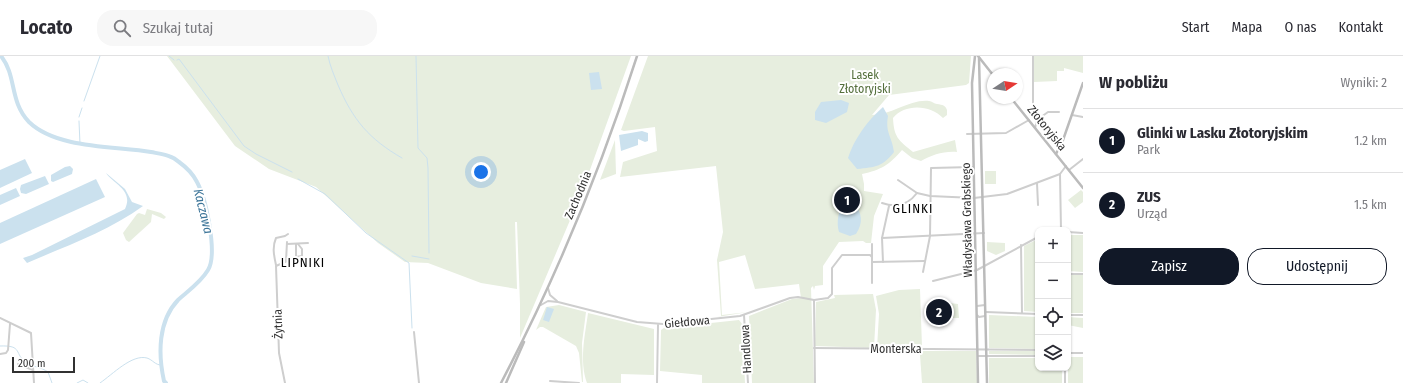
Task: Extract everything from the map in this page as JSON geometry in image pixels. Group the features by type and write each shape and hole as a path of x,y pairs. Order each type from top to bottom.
{"street":[{"name":"Zachodnia","path":"501,383 541,305 597,173 638,56"},
{"path":"1033,56 1034,109 1037,120 1035,128"},
{"path":"978,57 987,68"},
{"name":"Władysława Grabskiego","path":"978,57 981,72 987,383"},
{"name":"Władysława Grabskiego","path":"978,57 972,78 978,383"},
{"path":"981,72 987,70"},
{"path":"1056,154 1063,140 1083,84"},
{"name":"Złotoryjska","path":"1016,104 1083,188"},
{"path":"1037,120 1048,112 1059,112"},
{"path":"1072,115 1083,116"},
{"path":"967,134 1009,132 1028,120"},
{"path":"1069,170 1083,159"},
{"path":"898,180 917,193 930,196 975,198 1000,196 1060,174 1066,166"},
{"path":"923,272 930,236 931,168 974,168"},
{"path":"1060,174 1061,227"},
{"path":"1037,183 1038,206"},
{"path":"882,203 888,206 904,204 917,193"},
{"path":"883,262 882,238 888,206"},
{"path":"1071,232 1083,232"},
{"path":"882,238 984,233"},
{"name":"Żytnia","path":"285,383 279,353 276,265 273,250 274,241 276,238 288,234"},
{"path":"934,281 976,270 1035,238"},
{"path":"286,261 287,243 308,243"},
{"path":"276,265 302,256 302,249 297,244"},
{"path":"296,257 297,244"},
{"path":"872,244 872,283"},
{"path":"1022,245 1022,313"},
{"path":"815,383 814,300 828,298 832,294 832,268 842,255 870,255 872,257"},
{"path":"872,262 925,261"},
{"path":"1071,274 1083,274"},
{"path":"548,288 550,295 558,302"},
{"name":"Giełdowa","path":"541,305 548,301 558,302 624,320 658,325 744,315 790,298 798,297 814,300"},
{"path":"977,306 986,306"},
{"path":"977,315 980,317 986,314 1035,314"},
{"name":"Handlowa","path":"744,315 748,383"},
{"path":"1071,315 1083,315"},
{"path":"0,318 31,333 34,383"},
{"path":"0,354 6,353 9,348 10,324"},
{"path":"657,383 658,325"},
{"path":"414,332 419,383"},
{"name":"Zachodnia","path":"506,383 525,337"},
{"name":"Monterska","path":"814,348 1035,350"},
{"path":"1071,353 1083,353"},
{"path":"978,356 1035,356"},
{"path":"18,364 33,369"},
{"path":"1065,371 1065,383"},
{"path":"550,381 579,383"}],"green space":[{"path":"167,56 631,56 582,192 520,338 517,222 515,222 517,289 481,283 428,263 405,262 378,243 316,187 269,169 235,146"},
{"name":"Lasek Złotoryjski","path":"648,56 971,56 969,83 966,85 889,95 872,115 887,113 915,102 922,101 930,101 944,106 947,110 947,115 943,118 932,110 925,108 911,108 904,110 893,118 894,130 900,141 913,152 955,140 957,152 938,154 921,161 912,158 902,150 893,160 884,166 874,171 862,174 864,191 883,194 874,216 871,243 866,243 863,241 839,242 823,266 823,285 815,286 814,290 813,286 811,288 814,383 752,383 749,316 792,299 801,298 799,284 755,289 745,255 719,262 722,315 748,312 717,317 721,316 717,260 723,232 716,166 620,177 623,162 657,151 655,127 624,131 621,130"},
{"path":"1034,56 1083,56 1083,73 1064,68 1064,71 1057,71 1057,81 1034,82"},
{"path":"615,140 616,174 600,180"},
{"path":"985,171 996,171 996,184 985,184"},
{"path":"1081,190 1083,192 1083,202 1075,208 1068,200"},
{"path":"147,209 161,213 166,217 164,219 152,214 151,222 129,242 126,240 123,233 137,214 139,213 145,215"},
{"path":"1071,235 1083,235 1083,272 1071,271"},
{"path":"1035,240 1035,312 1024,311 1024,246"},
{"path":"987,242 1005,243 1005,251 996,255 987,251"},
{"path":"1071,275 1083,275 1083,313 1071,313"},
{"path":"920,289 922,347 877,348 879,314 876,296 899,290"},
{"path":"873,294 876,310 874,348 815,346 816,302 835,298 834,295"},
{"path":"950,303 958,304 959,318 950,318"},
{"path":"559,305 586,312 582,343 583,382 579,353 576,346 543,327 536,330 546,307"},
{"path":"588,313 654,329 654,375 621,374 621,383 587,383 583,366 583,357"},
{"path":"989,315 1035,317 1035,349 989,348"},
{"path":"1071,317 1083,318 1083,328 1071,326"},
{"path":"739,320 742,324 745,383 702,383 702,375 660,371 661,330 664,328"},
{"path":"923,351 976,351 977,383 922,383 920,355"},
{"path":"989,351 1035,351 1035,355 989,354"},
{"path":"1071,357 1083,357 1083,383 1068,383 1068,371 1071,371"},
{"path":"989,358 1035,358 1035,371 1062,371 1062,383 989,383"}],"water":[{"path":"599,72 602,89 591,90 589,73"},
{"path":"841,100 849,103 847,112 826,123 815,120 815,112 821,102"},
{"path":"883,107 888,116 887,127 894,152 886,161 878,165 869,168 857,169 848,158 862,130"},
{"path":"642,131 648,133 648,141 645,142 638,139 638,145 621,151 619,135"},
{"path":"25,159 32,173 0,188 0,170"},
{"path":"70,166 73,169 72,174 53,182 51,181 51,175 65,167"},
{"path":"106,173 125,189 132,202 143,206 102,231 27,263 23,258 125,209 127,197 125,192"},
{"path":"45,176 49,184 26,194 21,193 21,185"},
{"path":"96,179 105,197 0,244 0,223"},
{"path":"16,188 20,196 0,205 0,195"},
{"path":"846,202 853,203 859,211 861,218 860,226 856,234 850,236 839,232 838,228 839,212"},
{"path":"547,307 554,309 549,322 543,320"}],"waterway":[{"name":"Kaczawa","path":"1,56 9,72 18,106 29,122 41,131 70,142 151,152 170,156 187,168 197,182 204,201 210,226 212,252 211,262 208,270 202,278 171,308 163,328 161,338 161,360 164,381 166,383"},
{"path":"84,101 100,56"},
{"path":"169,56 174,60"},
{"path":"328,56 338,85 363,128 380,144 402,158"},
{"path":"416,56 418,148 427,158 428,168 429,253"},
{"path":"177,60 179,59 244,146 256,154 292,172"},
{"path":"79,117 82,108"},
{"path":"79,121 80,144"},
{"path":"298,179 325,194 366,233 409,263 412,328"},
{"path":"412,256 429,259"},
{"path":"0,346 12,347 27,363 48,372 52,383"},
{"path":"100,383 135,359 147,358 161,365"},
{"path":"77,383 83,380 88,383"}],"place":[{"name":"Glinki w Lasku Złotoryjskim","path":"847,200"},
{"name":"ZUS","path":"939,312"}],"district":[{"name":"GLINKI","path":"913,208"},
{"name":"LIPNIKI","path":"303,262"}]}
